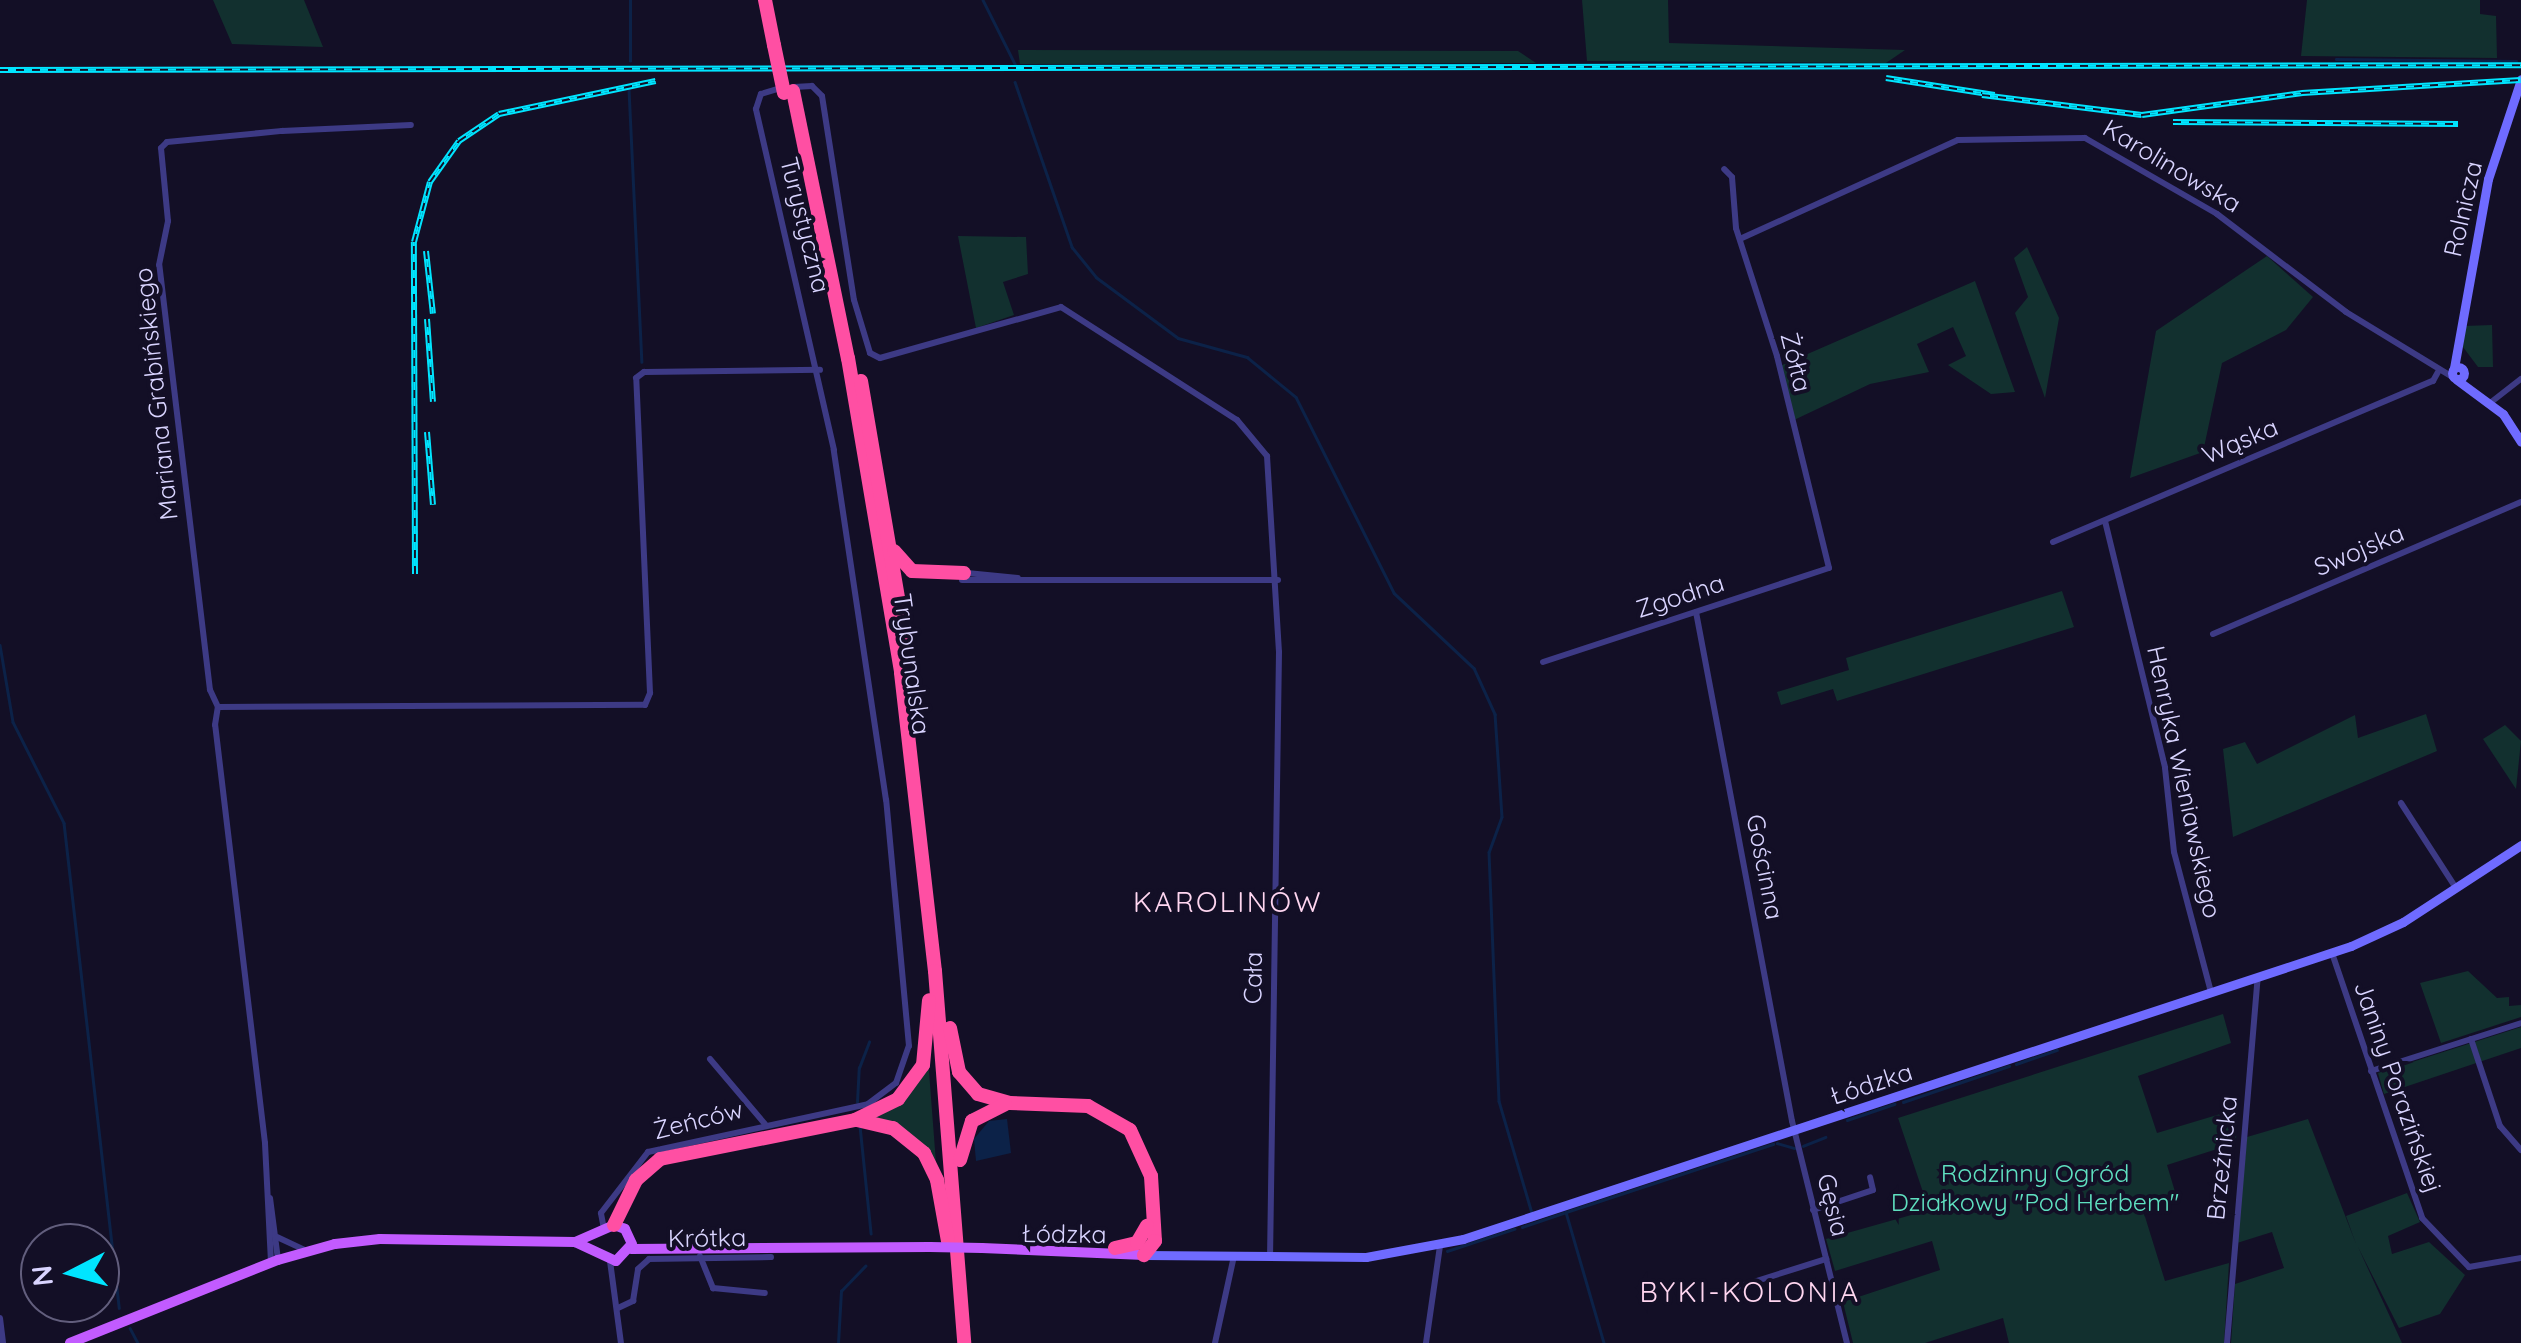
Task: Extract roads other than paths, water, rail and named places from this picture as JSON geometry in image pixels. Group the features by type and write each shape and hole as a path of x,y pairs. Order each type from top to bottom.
{"highway":[{"name":"Trybunalska","path":"765,0 779,45 835,292 917,797 964,1336"},
{"name":"Trybunalska","path":"774,0 779,45"},
{"name":"Trybunalska","path":"789,92 866,504 929,1000 955,1343"},
{"path":"835,292 864,390 901,614 950,1028 960,1160 964,1336"},
{"path":"890,541 908,569 963,576"},
{"path":"901,614 913,583 963,576"},
{"path":"615,1237 644,1170 669,1155 855,1120 889,1105 912,1084 925,1058 929,1000"},
{"path":"950,1028 965,1082 984,1097 1084,1105 1118,1121 1147,1177 1149,1246"},
{"path":"960,1160 972,1121 1010,1102"},
{"path":"855,1120 894,1128 924,1152 937,1180 948,1241"},
{"path":"1115,1248 1136,1243 1168,1250"}],"main road":[{"name":"Rolnicza","path":"2457,373 2456,351 2488,175 2521,79"},
{"path":"2457,373 2490,404 2521,442"},
{"name":"Łódzka","path":"1168,1250 1366,1257 1440,1246 1794,1133 2332,953 2403,922 2521,845"},
{"path":"70,1343 307,1250 380,1239 575,1242 615,1237"},
{"path":"614,1260 615,1237"},
{"path":"614,1260 615,1237"},
{"name":"Łódzka","path":"615,1237 664,1245 1149,1246"},
{"name":"Łódzka","path":"982,1248 1149,1246 1204,1254"}],"street":[{"name":"Turystyczna","path":"820,370 756,109 770,89 808,86 821,92 854,300 865,346 874,357 1061,306"},
{"name":"Mariana Grabińskiego","path":"274,1261 214,726 218,708 210,690 159,265 168,221 161,148 167,142 244,134 411,125"},
{"name":"Karolinowska","path":"1742,238 1958,140 2085,138 2217,214 2346,312 2438,372"},
{"name":"Żółta","path":"1724,169 1732,177 1742,238 1829,568"},
{"name":"Cała","path":"1061,306 1253,432 1269,465 1278,580 1270,1256"},
{"path":"218,708 232,702 635,708 650,693 636,378 644,372 820,370 886,800 909,1046 896,1083 868,1104 765,1124"},
{"path":"2438,372 2457,373"},
{"name":"Wąska","path":"2053,542 2433,381 2438,372"},
{"path":"2490,404 2521,379"},
{"name":"Swojska","path":"2213,634 2521,502"},
{"name":"Henryka Wieniawskiego","path":"2105,521 2211,993"},
{"name":"Zgodna","path":"1543,662 1829,568"},
{"path":"963,576 1278,580"},
{"name":"Gościnna","path":"1696,612 1794,1133"},
{"path":"2401,803 2456,888"},
{"name":"Janiny Porazińskiej","path":"2332,953 2422,1218 2476,1269 2521,1258"},
{"name":"Brzeźnicka","path":"2227,1343 2258,978"},
{"path":"2371,1071 2521,1023"},
{"path":"2471,1039 2500,1126 2521,1150"},
{"name":"Żeńców","path":"615,1237 600,1213 648,1152 765,1124 710,1059"},
{"name":"Gęsia","path":"1794,1133 1847,1343"},
{"path":"1813,1210 1873,1190 1870,1177"},
{"name":"Mariana Grabińskiego","path":"268,1192 276,1236 274,1261"},
{"path":"276,1236 307,1250"},
{"path":"1426,1343 1440,1246"},
{"path":"1215,1343 1234,1255"},
{"path":"700,1256 713,1288 765,1293"},
{"name":"Krótka","path":"618,1308 633,1302 644,1261 700,1256 771,1257"},
{"path":"1731,1288 1826,1259"},
{"path":"614,1260 621,1343"},
{"path":"0,1318 4,1343"}],"water":[{"path":"1007,1119 1011,1153 976,1161 974,1139 989,1121"}],"waterway":[{"path":"630,0 630,61"},
{"path":"983,0 1015,64"},
{"path":"2336,59 2516,61"},
{"path":"1015,82 1072,247 1096,277 1178,338 1247,357 1296,397 1394,593 1474,668 1495,714 1502,817 1489,852 1499,1101 1532,1213"},
{"path":"629,89 642,362"},
{"path":"0,645 13,722 64,823 109,1223"},
{"path":"857,1102 859,1068 869,1042"},
{"path":"2016,1064 2057,1050"},
{"path":"1903,1102 2009,1066"},
{"path":"1847,1120 1894,1104"},
{"path":"860,1126 871,1233"},
{"path":"1803,1146 1825,1137"},
{"path":"1777,1143 1794,1148"},
{"path":"1566,1212 1773,1144"},
{"path":"1522,1227 1566,1212 1604,1343"},
{"path":"1447,1251 1514,1229"},
{"path":"838,1343 841,1291 865,1266"},
{"path":"130,1328 138,1343"}],"railway":[{"path":"0,70 2521,65"},
{"path":"1886,78 1995,95"},
{"path":"1982,95 2142,115 2302,93 2521,80"},
{"path":"415,574 414,242 430,182 459,141 499,114 656,81"},
{"path":"2173,122 2458,124"},
{"path":"426,251 433,314"},
{"path":"427,319 433,402"},
{"path":"427,432 433,505"}],"district":[{"name":"KAROLINÓW","path":"1228,902"},
{"name":"BYKI-KOLONIA","path":"1750,1292"}],"park label":[{"name":"Rodzinny Ogród Działkowy \"Pod Herbem\"","path":"2035,1188"}]}
